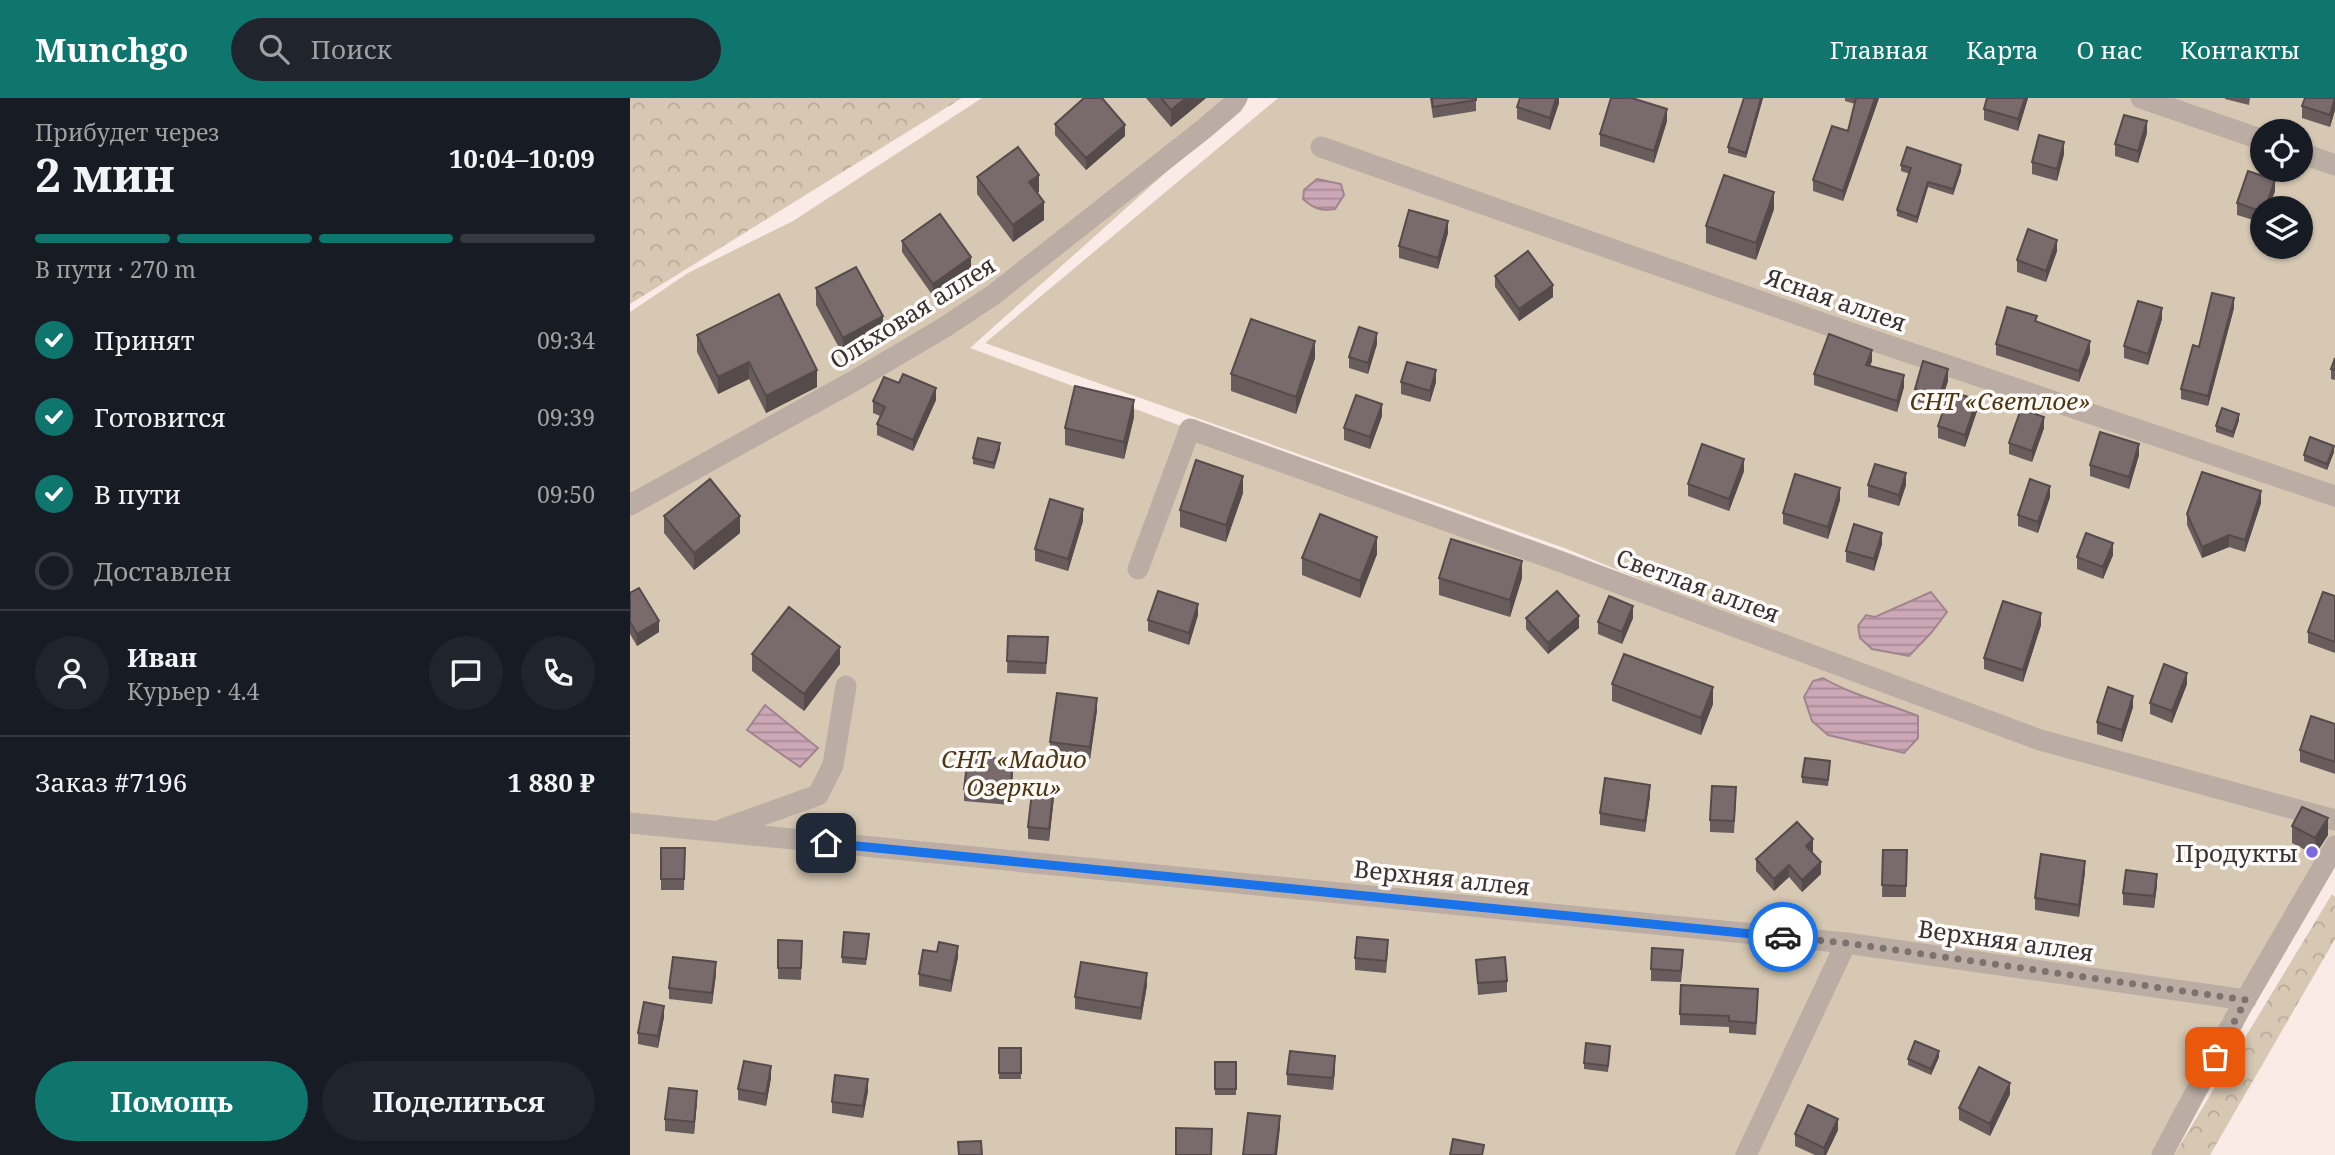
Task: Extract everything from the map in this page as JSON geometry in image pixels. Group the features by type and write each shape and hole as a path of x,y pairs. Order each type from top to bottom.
{"street":[{"path":"2141,98 2250,136"},
{"name":"Ольховая аллея","path":"630,505 946,327 993,295 1235,101"},
{"name":"Ясная аллея","path":"1321,147 1842,330 2335,496"},
{"path":"2313,157 2335,164"},
{"name":"Светлая аллея","path":"1138,569 1190,429 1572,566 2040,740 2335,820"},
{"path":"716,832 818,795 833,765 846,686"},
{"name":"Верхняя аллея","path":"630,823 1846,943 2246,1000"},
{"path":"2162,1155 2246,1000 2335,846"},
{"path":"1746,1155 1846,943"}],"green space":[{"path":"630,98 962,98 630,304"},
{"name":"СНТ «Мадио Озерки»","path":"982,98 1249,98 970,348 2015,734 1567,549 985,343 1278,98 2335,98 2335,846 2171,1155 630,1155 630,312 688,273 793,221"},
{"path":"2332,894 2335,897 2335,939 2210,1155 2174,1155"}],"shaded area":[{"path":"1317,179 1341,184 1344,195 1335,209 1318,208 1303,199 1304,190"},
{"path":"1931,592 1947,612 1909,656 1872,649 1860,638 1858,626 1866,615 1875,617"},
{"path":"1823,678 1857,694 1918,716 1918,738 1904,753 1828,735 1812,721 1804,697 1813,681"},
{"path":"765,705 818,748 800,767 747,730"}],"building":[{"path":"1084,98 1102,98 1125,125 1086,158 1055,124"},
{"path":"1161,98 1186,98 1171,110"},
{"path":"1432,98 1476,98 1476,100 1433,107"},
{"path":"1520,98 1556,98 1550,118 1517,107"},
{"path":"1611,98 1632,98 1667,109 1654,151 1600,134"},
{"path":"1744,98 1761,98 1746,153 1728,147"},
{"path":"1856,98 1875,98 1843,191 1813,180 1832,126 1848,131"},
{"path":"1987,98 2025,98 2018,119 1984,109"},
{"path":"2305,98 2335,98 2330,115 2302,106"},
{"path":"2124,115 2147,121 2138,151 2115,144"},
{"path":"2039,135 2064,142 2057,169 2032,162"},
{"path":"1018,147 1039,175 1029,182 1044,202 1013,225 977,177"},
{"path":"1907,147 1961,165 1953,189 1928,182 1917,217 1897,210 1911,168 1901,165"},
{"path":"2248,171 2250,182 2274,182 2269,196 2250,196 2250,208 2237,203"},
{"path":"1724,175 1774,192 1756,243 1706,226"},
{"path":"1409,210 1448,221 1438,258 1399,246"},
{"path":"940,214 971,257 933,284 902,241"},
{"path":"2028,229 2057,240 2046,271 2017,260"},
{"path":"1528,251 1553,285 1519,309 1495,276"},
{"path":"856,267 883,316 843,338 816,288"},
{"path":"2212,293 2234,298 2208,396 2181,389 2193,345 2199,347"},
{"path":"779,294 817,370 766,396 749,362 718,377 697,335"},
{"path":"2138,301 2162,308 2148,354 2124,346"},
{"path":"2007,307 2037,316 2035,321 2090,341 2079,371 1996,344"},
{"path":"1251,319 1315,341 1296,397 1231,374"},
{"path":"1359,327 1377,333 1368,363 1349,357"},
{"path":"1829,334 1872,350 1866,365 1904,375 1897,401 1814,374"},
{"path":"1923,361 1948,369 1939,397 1915,389"},
{"path":"1407,362 1436,370 1430,391 1401,382"},
{"path":"903,374 936,388 913,440 877,424 885,407 873,401 884,377 899,383"},
{"path":"1075,386 1134,400 1124,442 1065,428"},
{"path":"1950,391 1977,400 1965,435 1938,426"},
{"path":"1356,395 1382,404 1370,437 1344,428"},
{"path":"2222,408 2239,414 2233,432 2216,426"},
{"path":"2021,409 2044,417 2032,451 2009,443"},
{"path":"2100,432 2139,444 2129,477 2090,465"},
{"path":"2310,437 2334,446 2327,464 2304,455"},
{"path":"978,438 1000,443 994,463 973,458"},
{"path":"1702,444 1744,459 1729,499 1688,484"},
{"path":"1196,460 1243,476 1226,525 1180,510"},
{"path":"1875,464 1906,473 1899,495 1868,485"},
{"path":"2202,472 2261,491 2245,540 2229,535 2202,547 2187,514"},
{"path":"1795,474 1840,488 1828,527 1783,513"},
{"path":"710,479 740,516 694,553 664,516"},
{"path":"2030,479 2050,486 2038,522 2018,515"},
{"path":"1050,499 1083,509 1068,559 1035,549"},
{"path":"1320,514 1377,537 1360,581 1302,558"},
{"path":"1854,524 1882,533 1874,559 1846,551"},
{"path":"2086,533 2113,543 2103,567 2077,557"},
{"path":"1451,539 1522,561 1510,600 1439,578"},
{"path":"639,588 659,621 637,634 630,622 630,593"},
{"path":"1158,591 1198,604 1189,633 1148,620"},
{"path":"1557,591 1579,616 1548,643 1526,618"},
{"path":"2323,592 2335,596 2335,642 2308,632"},
{"path":"1609,596 1633,606 1622,632 1598,622"},
{"path":"2003,601 2041,613 2023,670 1984,658"},
{"path":"789,607 840,647 804,694 752,654"},
{"path":"1008,636 1048,637 1046,663 1007,661"},
{"path":"1624,654 1713,687 1701,718 1612,684"},
{"path":"2164,664 2187,673 2172,711 2150,703"},
{"path":"2108,687 2133,696 2122,730 2097,722"},
{"path":"1057,693 1097,698 1090,747 1050,742"},
{"path":"2311,716 2335,724 2335,762 2300,750"},
{"path":"968,756 1013,760 1010,794 964,789"},
{"path":"1805,758 1830,761 1828,780 1802,777"},
{"path":"1605,778 1650,785 1645,821 1600,813"},
{"path":"1033,783 1054,785 1049,829 1028,827"},
{"path":"1712,786 1736,787 1734,821 1710,820"},
{"path":"2302,807 2328,818 2315,838 2292,826"},
{"path":"1797,822 1813,839 1806,846 1821,862 1802,880 1789,865 1774,879 1756,859"},
{"path":"661,848 685,848 684,879 661,879"},
{"path":"1883,850 1907,850 1906,886 1882,885"},
{"path":"2041,854 2085,861 2079,905 2035,898"},
{"path":"2126,870 2157,874 2154,896 2123,893"},
{"path":"844,932 869,934 866,959 842,957"},
{"path":"1357,937 1388,940 1386,961 1355,958"},
{"path":"778,940 802,941 801,968 778,968"},
{"path":"939,942 958,946 951,981 919,974 923,950 937,952"},
{"path":"1652,948 1683,950 1681,971 1651,969"},
{"path":"673,957 716,962 712,993 669,988"},
{"path":"1505,957 1507,981 1478,983 1476,960"},
{"path":"1081,962 1147,973 1141,1008 1075,997"},
{"path":"1681,985 1758,989 1756,1023 1729,1021 1729,1016 1680,1014"},
{"path":"644,1002 664,1006 658,1036 638,1033"},
{"path":"1915,1041 1939,1051 1931,1069 1908,1059"},
{"path":"1586,1043 1610,1046 1608,1066 1584,1063"},
{"path":"999,1048 1021,1048 1021,1073 999,1073"},
{"path":"1290,1051 1335,1056 1333,1078 1287,1074"},
{"path":"744,1061 771,1066 766,1094 738,1089"},
{"path":"1215,1062 1236,1062 1236,1089 1215,1089"},
{"path":"1979,1067 2010,1083 1990,1124 1959,1108"},
{"path":"835,1075 868,1079 863,1106 832,1102"},
{"path":"669,1088 697,1091 694,1122 665,1119"},
{"path":"1808,1105 1838,1119 1824,1148 1795,1134"},
{"path":"1248,1113 1280,1116 1275,1155 1243,1155"},
{"path":"1176,1128 1212,1129 1211,1155 1176,1155"},
{"path":"1453,1139 1484,1145 1482,1155 1450,1155"},
{"path":"981,1141 982,1155 959,1155 958,1142"}],"way so far":[{"path":"1783,937 1846,943 2246,1000 2215,1057"}],"place":[{"name":"Продукты","path":"2312,852"}],"route":[{"path":"826,843 1783,937"}],"park label":[{"name":"СНТ «Светлое»","path":"2000,400"}]}
